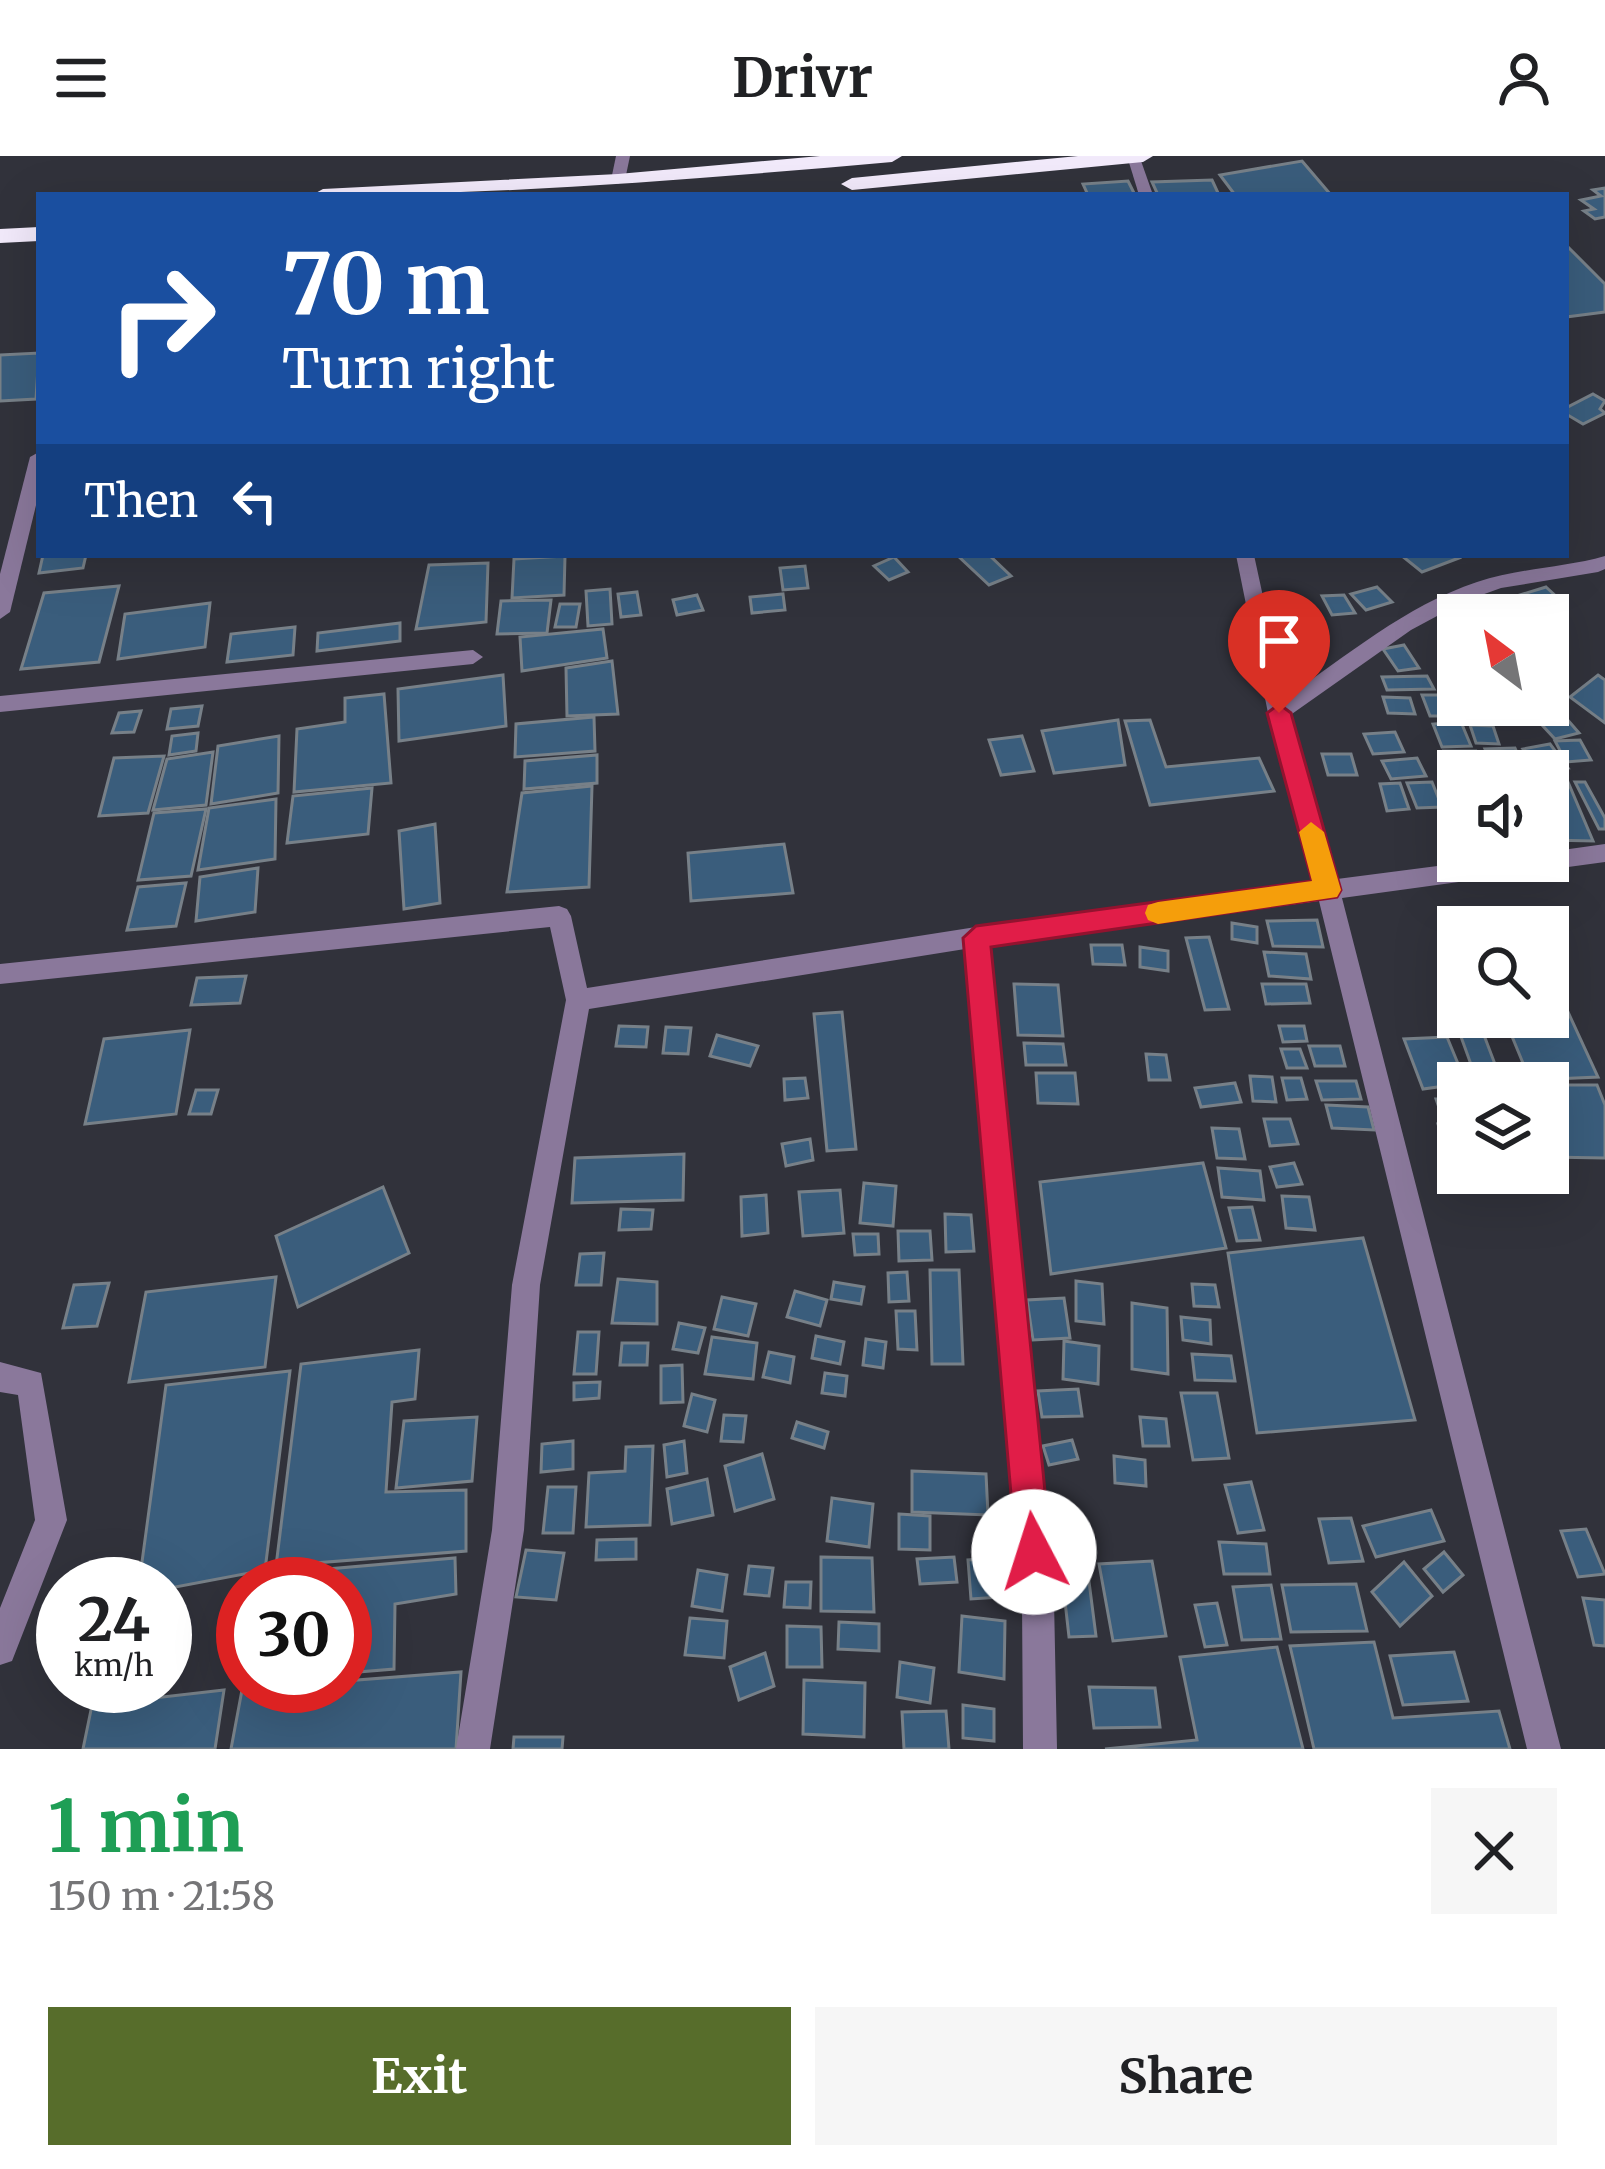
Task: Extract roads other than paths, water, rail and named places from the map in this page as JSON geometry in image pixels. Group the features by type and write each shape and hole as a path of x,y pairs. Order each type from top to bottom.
{"highway":[{"path":"382,192 618,180 892,156"},
{"path":"838,186 1138,157"},
{"path":"0,236 36,234"}],"street":[{"path":"618,180 623,156"},
{"path":"1138,157 1145,192"},
{"path":"0,612 36,469"},
{"path":"1246,558 1279,713 1328,890 1544,1749"},
{"path":"1279,713 1397,629 1486,585 1605,562"},
{"path":"0,704 473,657"},
{"path":"578,1000 976,938 1605,853"},
{"path":"0,974 559,916 578,1000 526,1285 508,1530 473,1749"},
{"path":"976,938 1038,1600 1040,1749"},
{"path":"0,1378 31,1383 51,1520 0,1649"}]}
